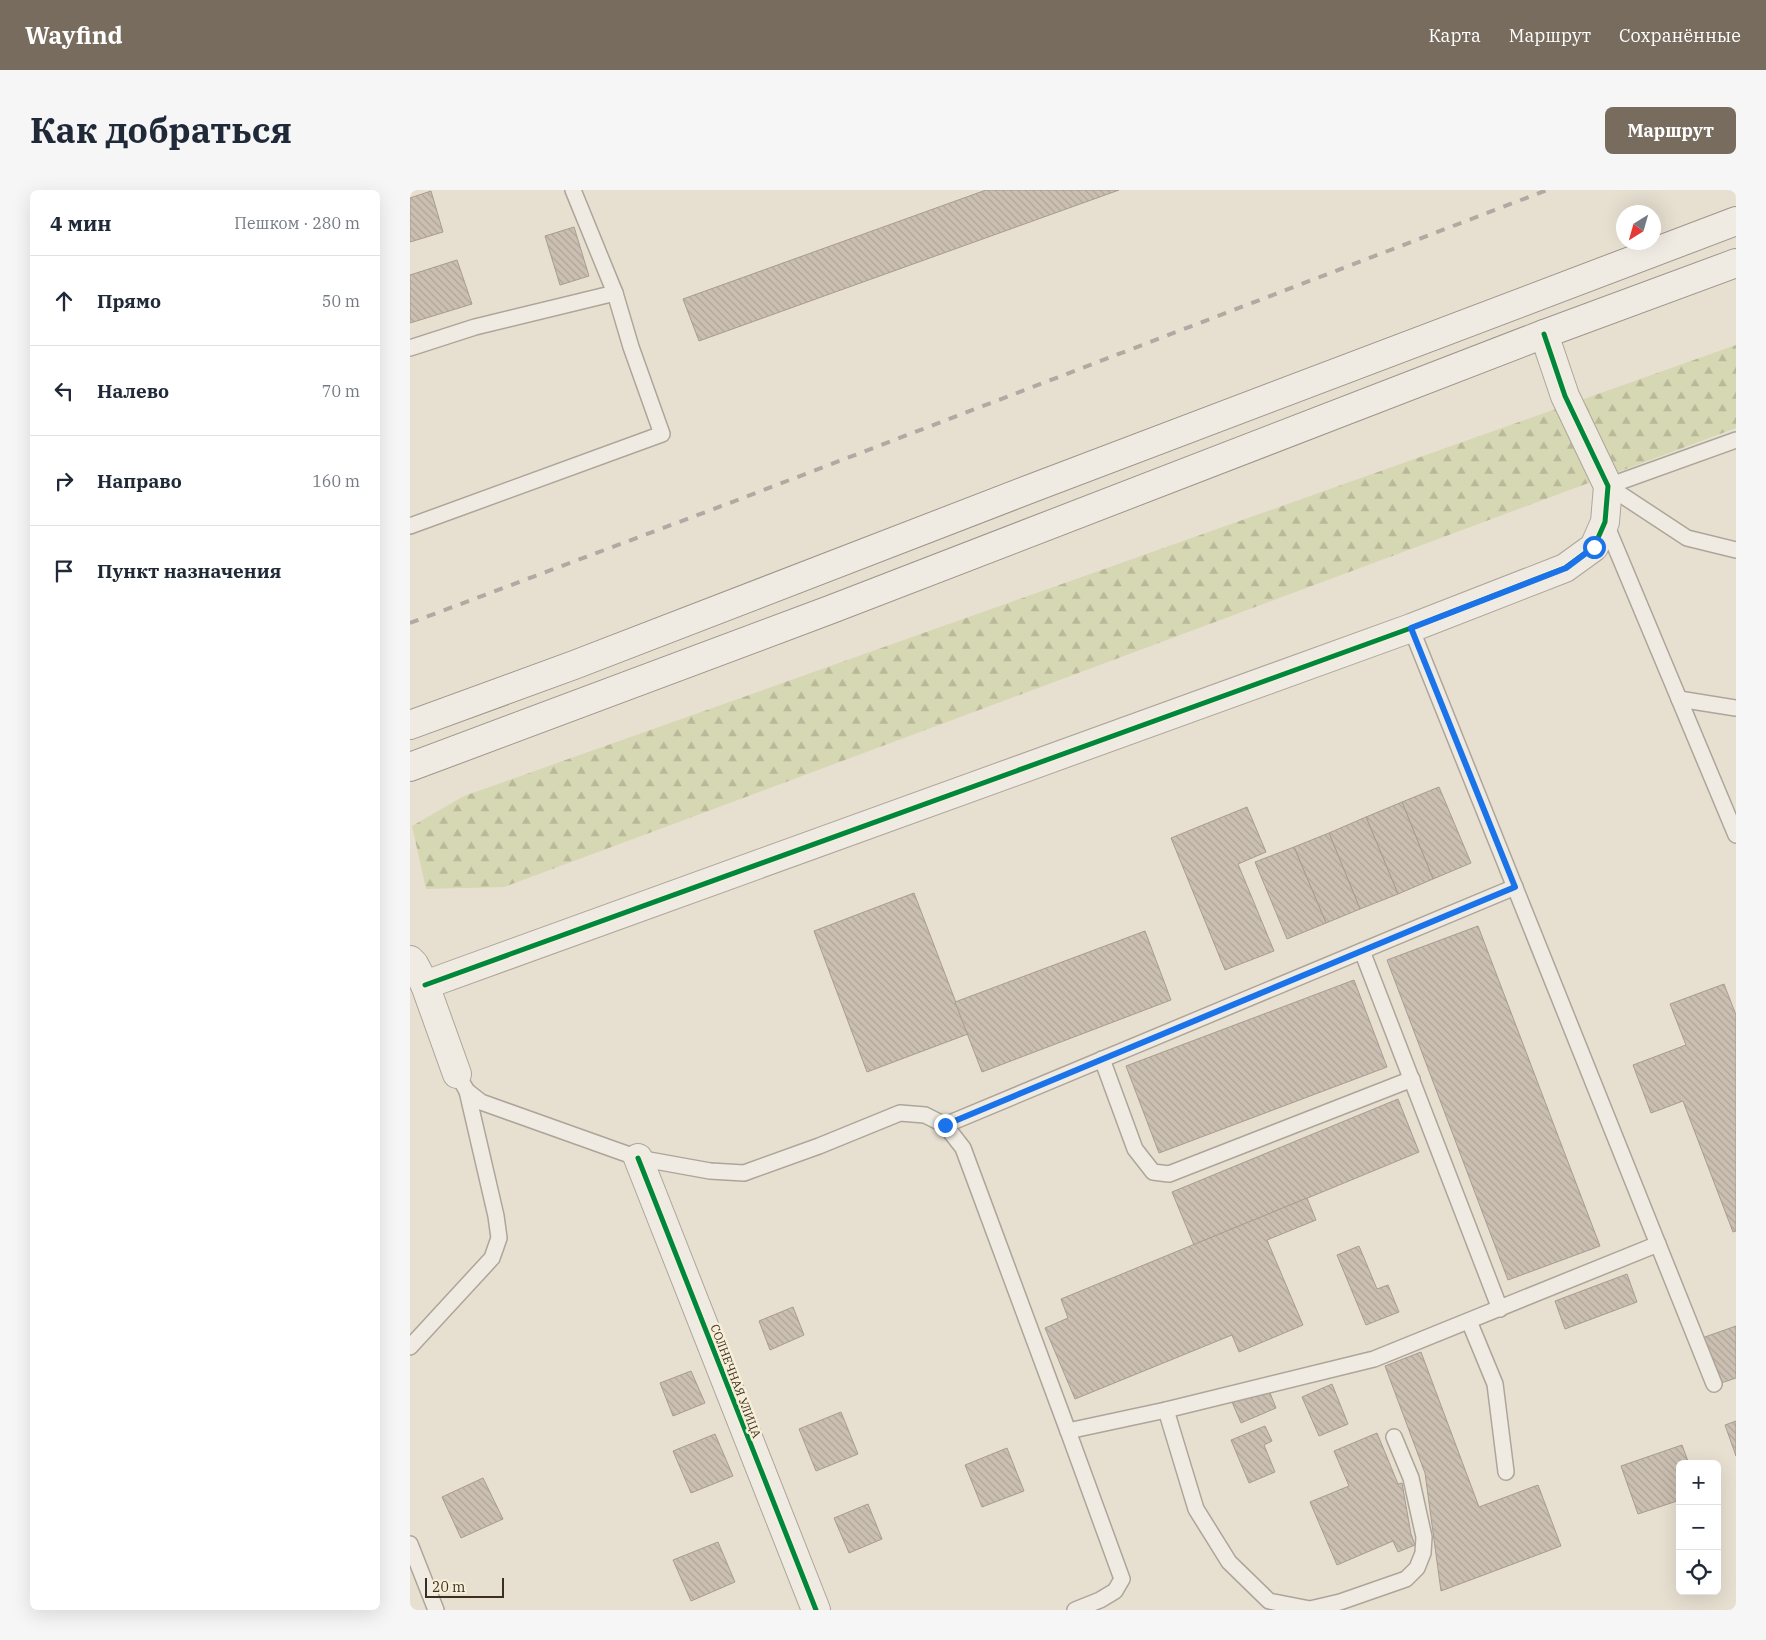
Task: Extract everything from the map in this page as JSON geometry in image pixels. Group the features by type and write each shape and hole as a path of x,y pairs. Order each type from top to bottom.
{"main road":[{"path":"410,726 1035,486 1736,221"},
{"path":"410,767 832,610 1544,334 1736,263"},
{"path":"425,985 1411,628 1566,568 1594,547 1605,522 1608,486 1565,396 1544,334"},
{"path":"410,960 425,985 462,1083"},
{"name":"СОЛНЕЧНАЯ УЛИЦА","path":"638,1158 816,1610"}],"lane":[{"path":"410,526 662,434 614,293 573,190"},
{"path":"410,348 474,327 614,293"},
{"path":"1608,486 1736,440"},
{"path":"1608,486 1687,538 1736,550"},
{"path":"1605,522 1736,836"},
{"path":"1411,628 1714,1384"},
{"path":"1679,699 1736,708"},
{"path":"945,1125 1515,887"},
{"path":"1362,951 1500,1308"},
{"path":"1102,1059 1135,1149 1153,1172 1169,1174 1412,1079"},
{"path":"462,1083 481,1102 638,1158 710,1171 744,1172 819,1146 900,1114 925,1115 945,1125 963,1148 1122,1579 1115,1591 1100,1600 1075,1610"},
{"path":"410,1347 492,1258 499,1238 496,1216 462,1083"},
{"path":"1068,1431 1166,1410 1374,1359 1658,1244"},
{"path":"1469,1321 1495,1384 1506,1472"},
{"path":"1166,1410 1196,1509 1230,1562 1269,1601 1310,1609 1340,1602 1406,1579 1417,1568 1423,1554 1424,1537 1411,1478 1394,1437"},
{"path":"410,1544 436,1610"}],"green space":[{"path":"1736,345 1736,428 504,887 426,889 412,826 464,796"}],"building":[{"path":"986,190 1119,190 699,341 683,299"},
{"path":"431,191 443,232 410,242 410,198"},
{"path":"574,227 589,276 560,285 545,236"},
{"path":"457,260 472,304 410,323 410,275"},
{"path":"1439,787 1471,863 1433,879 1402,802"},
{"path":"1402,802 1433,879 1398,894 1366,817"},
{"path":"1247,807 1266,852 1238,864 1274,951 1225,970 1171,838"},
{"path":"1366,817 1398,894 1360,909 1329,833"},
{"path":"1329,833 1360,909 1326,923 1294,847"},
{"path":"1294,847 1326,923 1287,939 1255,862"},
{"path":"914,893 968,1034 867,1072 814,931"},
{"path":"1478,926 1600,1246 1508,1280 1387,960"},
{"path":"1145,931 1171,1000 982,1072 955,1002"},
{"path":"1354,980 1387,1067 1159,1153 1126,1066"},
{"path":"1724,984 1736,1015 1736,1231 1733,1232 1683,1101 1651,1113 1633,1065 1686,1045 1670,1004"},
{"path":"1398,1099 1419,1152 1194,1245 1172,1192"},
{"path":"1307,1198 1316,1220 1267,1240 1303,1325 1239,1352 1232,1335 1075,1399 1045,1328 1068,1318 1061,1299"},
{"path":"1359,1246 1377,1289 1388,1285 1399,1312 1366,1325 1337,1255"},
{"path":"1627,1274 1637,1302 1565,1329 1555,1301"},
{"path":"793,1307 804,1335 770,1350 759,1321"},
{"path":"1736,1326 1736,1378 1718,1384 1702,1338"},
{"path":"1421,1352 1479,1507 1538,1485 1561,1546 1441,1591 1425,1473 1385,1366"},
{"path":"691,1371 705,1403 673,1416 660,1383"},
{"path":"1332,1384 1348,1424 1319,1436 1302,1397"},
{"path":"1268,1388 1276,1408 1241,1423 1232,1402"},
{"path":"841,1412 858,1454 816,1471 799,1429"},
{"path":"1736,1421 1736,1456 1725,1425"},
{"path":"1265,1426 1272,1441 1264,1445 1275,1472 1249,1483 1231,1440"},
{"path":"1377,1433 1398,1484 1402,1483 1411,1534 1415,1545 1398,1552 1393,1541 1337,1565 1310,1502 1349,1486 1334,1451"},
{"path":"715,1434 733,1476 691,1493 673,1451"},
{"path":"1682,1445 1688,1460 1676,1460 1676,1501 1638,1514 1621,1466"},
{"path":"1007,1448 1024,1491 982,1507 965,1465"},
{"path":"483,1478 503,1519 461,1538 442,1497"},
{"path":"868,1504 882,1539 849,1553 834,1518"},
{"path":"718,1542 735,1582 691,1601 673,1560"}],"railway":[{"path":"410,623 727,504 1547,190"}],"cycle path":[{"path":"425,985 1411,628 1565,568 1594,547 1605,522 1608,486 1565,396 1544,334"},
{"path":"638,1158 816,1610"}],"route":[{"path":"945,1125 1515,887 1411,628 1566,568 1594,547"}]}
